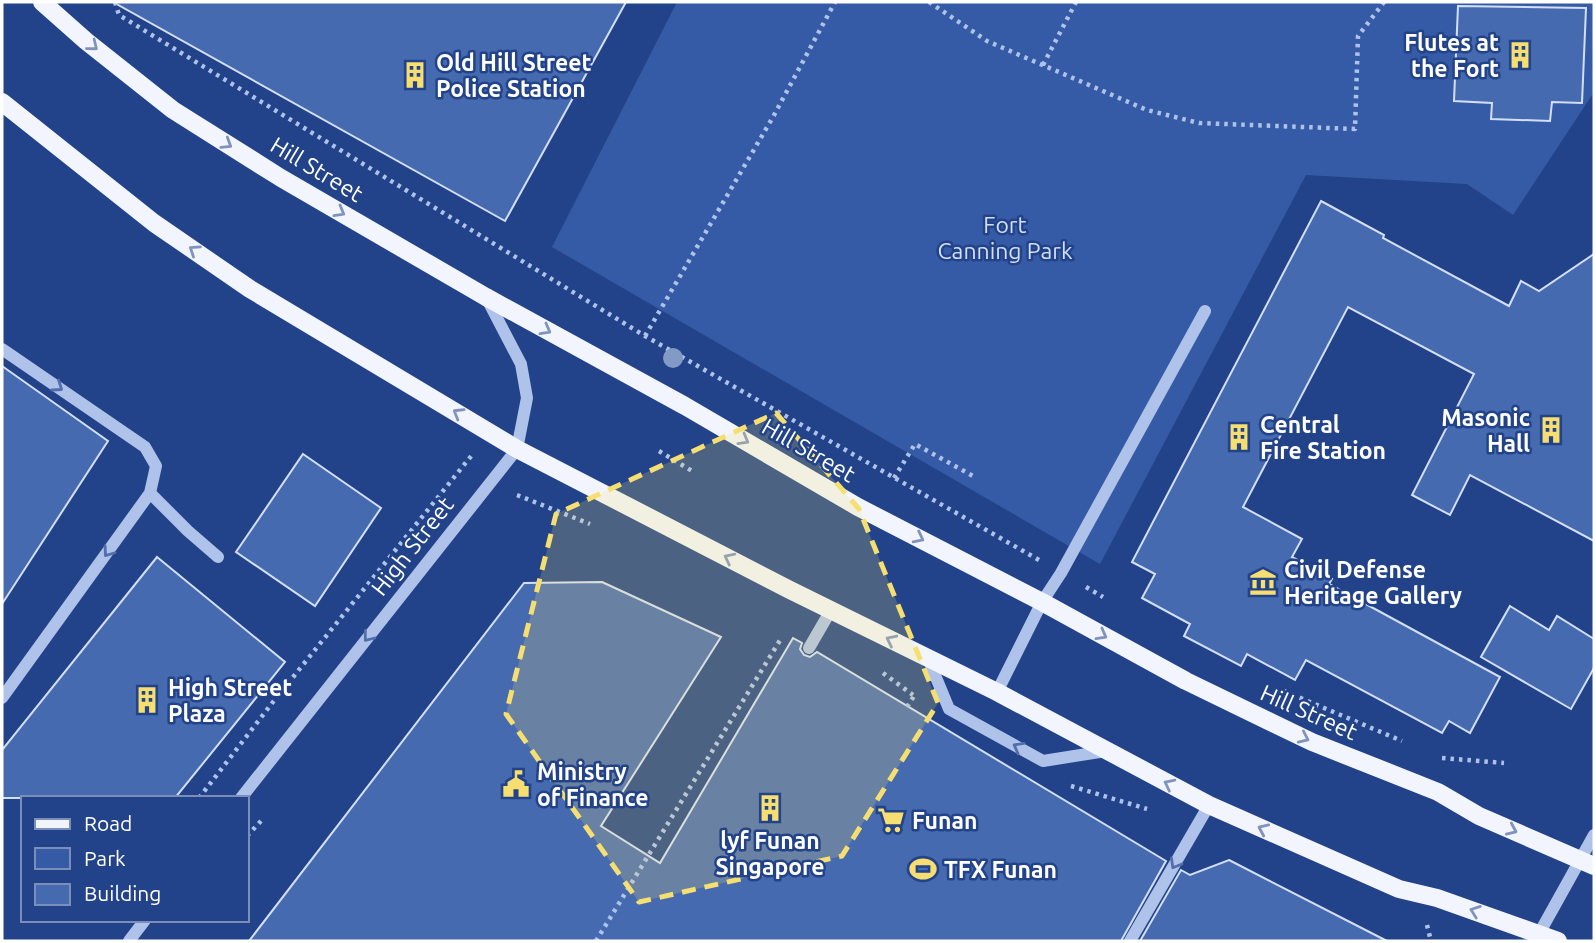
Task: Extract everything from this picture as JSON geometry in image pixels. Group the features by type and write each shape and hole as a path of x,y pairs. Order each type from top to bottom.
{"main road":[{"name":"Hill Street","path":"42,2 86,41 173,110 281,178 486,297 685,405 858,507 1231,704 1312,742 1438,792 1479,816 1588,863"},
{"path":"2,102 154,223 250,289 517,449 997,692 1209,805 1399,888 1437,898 1537,938 1558,941"}],"street":[{"name":"High Street","path":"243,796 517,449 527,398 521,364 486,297"},
{"path":"997,692 1042,602 1061,573 1205,311"},
{"path":"2,349 145,447 156,466 150,493 2,698"},
{"path":"150,493 218,556"},
{"path":"808,648 831,610"},
{"path":"928,658 949,709 1043,761 1106,751"},
{"path":"1130,941 1209,805"},
{"path":"1537,938 1588,863 1594,835"},
{"path":"129,941 143,922"}],"path":[{"path":"115,2 119,15 645,336 1107,599"},
{"path":"645,336 773,117 835,2"},
{"path":"929,2 987,41 1147,110 1199,123 1355,129 1359,36 1384,2"},
{"path":"1043,65 1076,2"},
{"path":"201,796 272,702 490,432"},
{"path":"894,478 915,444 973,477"},
{"path":"659,451 692,471"},
{"path":"596,941 806,597"},
{"path":"1275,687 1403,742"},
{"path":"907,707 914,696"},
{"path":"1441,758 1504,763"}],"highlighted area":[{"path":"776,413 859,509 938,703 842,856 639,902 506,714 556,514"}],"green space":[{"name":"Fort Canning Park","path":"677,2 1594,2 1594,92 1513,215 1467,184 1306,175 1100,564 552,247"}],"building":[{"name":"Old Hill Street Police Station","path":"113,2 626,2 505,221"},
{"name":"Flutes at the Fort","path":"1458,6 1586,8 1582,103 1552,102 1550,121 1491,119 1492,103 1454,101"},
{"name":"Central Fire Station","path":"1321,201 1509,306 1521,281 1539,291 1594,254 1594,541 1470,475 1450,515 1412,495 1474,374 1348,307 1243,507 1302,539 1292,557 1332,579 1329,584 1500,677 1470,733 1449,721 1442,733 1306,660 1295,680 1247,654 1241,666 1184,636 1190,624 1142,598 1155,574 1132,562"},
{"path":"2,366 108,441 2,604"},
{"path":"303,454 381,508 315,606 236,552"},
{"name":"High Street Plaza","path":"157,557 285,662 177,796 2,798 2,750"},
{"path":"602,582 721,637 601,826 660,863 793,638 802,643 800,649 804,655 810,657 817,652 1166,861 1121,941 249,941 524,583"},
{"path":"1510,606 1549,630 1557,616 1594,639 1594,668 1571,709 1481,657"},
{"path":"1229,860 1387,941 1140,941 1181,870 1190,875"}],"place":[{"name":"Flutes at the Fort","path":"1520,55"},
{"name":"Old Hill Street Police Station","path":"415,75"},
{"name":"Masonic Hall","path":"1551,430"},
{"name":"Central Fire Station","path":"1239,437"},
{"name":"Civil Defense Heritage Gallery","path":"1263,582"},
{"name":"High Street Plaza","path":"147,700"},
{"name":"Ministry of Finance","path":"516,784"},
{"name":"lyf Funan Singapore","path":"770,808"},
{"name":"Funan","path":"891,820"},
{"name":"TFX Funan","path":"923,869"}]}
